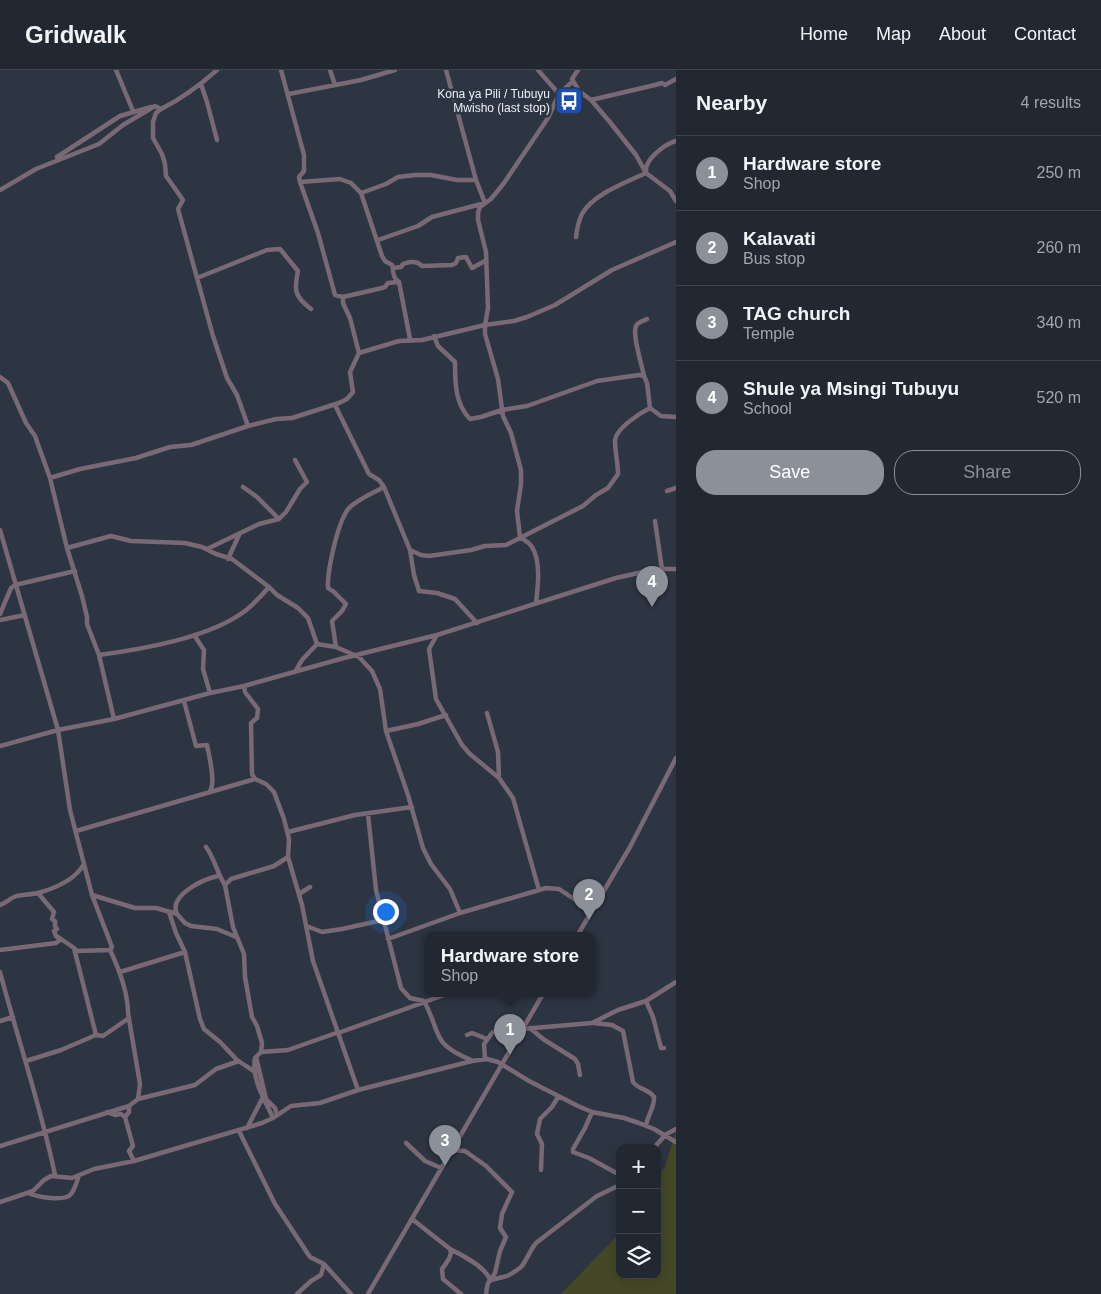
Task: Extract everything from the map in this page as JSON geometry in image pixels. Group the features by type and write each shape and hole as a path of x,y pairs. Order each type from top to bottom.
{"street":[{"path":"116,70 133,112"},
{"path":"216,70 201,84 156,113 153,122 153,138 162,154 166,176 183,200 178,209 213,336 227,378 237,395 248,426"},
{"path":"281,70 304,155 304,171 300,177 300,182 318,233 335,295 343,297 386,287 388,283 399,282"},
{"path":"330,70 334,85"},
{"path":"288,94 362,80 395,70"},
{"path":"446,70 476,180 485,202"},
{"path":"538,70 559,94"},
{"path":"378,240 418,226 432,217 491,199 548,118 559,94 572,82 572,78 578,70"},
{"path":"590,100 662,83 665,85 676,79"},
{"path":"572,82 590,100 636,155 646,173 673,191 676,201"},
{"path":"201,84 208,102 217,140"},
{"path":"0,190 36,168 98,144 123,125 155,106"},
{"path":"50,162 120,116 155,106 161,109"},
{"path":"646,173 647,164 658,152 667,144 676,141"},
{"path":"576,237 581,216 586,208 613,189 646,173"},
{"path":"361,192 386,184 398,177 415,175 430,175 457,180 476,180"},
{"path":"300,182 340,179 351,183 361,192 384,259 392,265 392,272 399,282 410,340"},
{"path":"485,202 479,209 478,220 485,247 488,308 485,334 498,380 502,410 511,433 521,470 517,509 520,537 532,546 535,554 539,578 536,602"},
{"path":"359,353 393,342 422,340 485,325 514,321 543,310 612,270 676,242"},
{"path":"197,278 267,250 280,249 298,270 295,286 299,298 311,309"},
{"path":"393,268 402,267 403,264 413,262 420,263 422,266 452,265 458,258 466,257 472,268 485,261"},
{"path":"50,478 74,470 136,458 170,447 191,445 248,426 276,419 292,418 347,400 352,393 350,372 359,353 350,318 343,303 343,297"},
{"path":"647,319 638,324 636,339 647,383 650,408 661,416 676,417"},
{"path":"434,336 438,346 455,362 457,396 468,417 474,419 502,410 527,406 605,379 644,376"},
{"path":"0,377 8,383 26,424 35,436 50,478 67,548 87,617 87,624 99,655 114,719"},
{"path":"335,405 370,474 379,480 384,487 410,550 414,575 420,592 437,593 456,599 477,623"},
{"path":"410,550 429,556 485,546 506,545 583,506 608,488 619,472 615,438 631,420 650,408"},
{"path":"206,550 265,522 279,519 286,512 300,489 307,482 295,460"},
{"path":"244,487 279,519"},
{"path":"336,647 332,621 346,604 328,588 329,564 343,520 349,509 384,487"},
{"path":"667,491 676,488"},
{"path":"656,521 662,569"},
{"path":"0,530 58,730 68,795 92,895 112,947 110,950 120,972 128,1004 140,1084 138,1099"},
{"path":"228,559 240,534"},
{"path":"67,548 111,536 139,542 193,544 232,559 270,587 277,596 293,604 304,614 311,625 317,644"},
{"path":"0,746 58,730 114,719 210,693 244,686 355,655 437,635 616,578 662,569 676,569"},
{"path":"0,614 15,585 75,571"},
{"path":"99,655 128,651 194,635 215,627 245,611 270,587"},
{"path":"0,620 25,615"},
{"path":"194,635 204,650 203,669 210,693"},
{"path":"437,635 430,647 437,702 462,745 499,778 510,792 515,803 539,890"},
{"path":"317,644 336,647 355,655 369,666 378,683 386,732 412,807 425,853 450,889 460,913"},
{"path":"294,672 317,644"},
{"path":"244,686 258,709 257,718 252,723 251,733 252,771 255,779"},
{"path":"184,701 196,746 206,745 211,762 213,788 209,792"},
{"path":"487,713 497,746 499,778"},
{"path":"386,732 446,715"},
{"path":"579,932 654,802 676,758"},
{"path":"76,831 255,779 266,784 274,792 288,832 288,857 299,894 317,974 340,1032 358,1090"},
{"path":"288,832 355,815 412,807"},
{"path":"368,814 376,890 403,991 410,998 422,1000 425,1003 441,1042 457,1054 472,1061"},
{"path":"206,847 218,868 218,876 225,885 230,918 236,938 244,954 245,977 252,1017 262,1043 261,1052 256,1057 254,1063 254,1072 262,1099 275,1117"},
{"path":"225,885 231,879 279,864 288,857"},
{"path":"0,905 14,897 38,893 69,880 78,873 84,864"},
{"path":"176,914 175,906 181,896 202,881 218,876"},
{"path":"299,894 310,887"},
{"path":"388,939 460,913 550,887 559,889 592,911"},
{"path":"38,893 54,912 52,919 55,921 57,929 54,932 56,936 76,951 110,950"},
{"path":"92,895 135,908 156,908 176,914 191,926 212,928 236,938"},
{"path":"169,912 185,952 204,1029 254,1072"},
{"path":"309,927 322,932 383,920"},
{"path":"0,950 56,942 61,939"},
{"path":"74,948 96,1035"},
{"path":"120,972 185,952"},
{"path":"0,972 26,1061 30,1083 46,1133 55,1175"},
{"path":"592,1022 646,1000 676,982"},
{"path":"261,1052 288,1050 440,997"},
{"path":"368,1294 540,997"},
{"path":"646,1000 654,1017 662,1048 664,1048"},
{"path":"0,1021 13,1017"},
{"path":"485,1059 484,1044 487,1039 492,1033 509,1024 513,1017"},
{"path":"26,1061 61,1050 96,1035 103,1036 129,1018"},
{"path":"522,1029 592,1022 612,1025 623,1031 633,1081 638,1087 650,1092 654,1097 654,1104 646,1126"},
{"path":"530,1028 542,1039 575,1059 580,1075"},
{"path":"467,1035 472,1033 487,1039"},
{"path":"256,1057 266,1099 275,1108 275,1117"},
{"path":"0,1202 36,1190 44,1180 55,1175 70,1178 79,1176 99,1168 134,1161 239,1132 275,1117 291,1106 320,1103 358,1090 485,1059 502,1064 558,1097 592,1112 624,1118 646,1126 676,1142"},
{"path":"0,1146 129,1106 138,1099 196,1084 216,1069 239,1061"},
{"path":"541,1170 542,1144 537,1134 540,1119 552,1107 558,1097"},
{"path":"247,1128 262,1099"},
{"path":"125,1117 129,1112 129,1106"},
{"path":"106,1112 116,1115 121,1114 125,1117 133,1146 129,1151 134,1161"},
{"path":"592,1112 573,1152 616,1173"},
{"path":"657,1144 665,1135 676,1129"},
{"path":"239,1132 275,1204 310,1258 324,1264 351,1294"},
{"path":"406,1143 425,1161 441,1168"},
{"path":"451,1150 465,1151 486,1166 512,1192 502,1214 500,1228 506,1237 500,1251 495,1273 487,1284 486,1294"},
{"path":"28,1193 65,1198 71,1194 79,1176"},
{"path":"490,1279 507,1276 519,1268 523,1265 536,1243 597,1196 616,1187"},
{"path":"412,1219 450,1249 473,1262 488,1274 490,1279"},
{"path":"450,1249 450,1258 442,1269 444,1278 461,1294"},
{"path":"296,1294 321,1275 324,1264"}],"green space":[{"path":"676,1130 676,1294 561,1294 616,1237 616,1279 661,1279 661,1172 665,1167"}],"place":[{"name":"Kona ya Pili / Tubuyu Mwisho (last stop)","path":"569,101"},
{"name":"Shule ya Msingi Tubuyu","path":"652,607"},
{"name":"Kalavati","path":"589,920"},
{"name":"Hardware store","path":"510,1055"},
{"name":"TAG church","path":"445,1166"}]}
